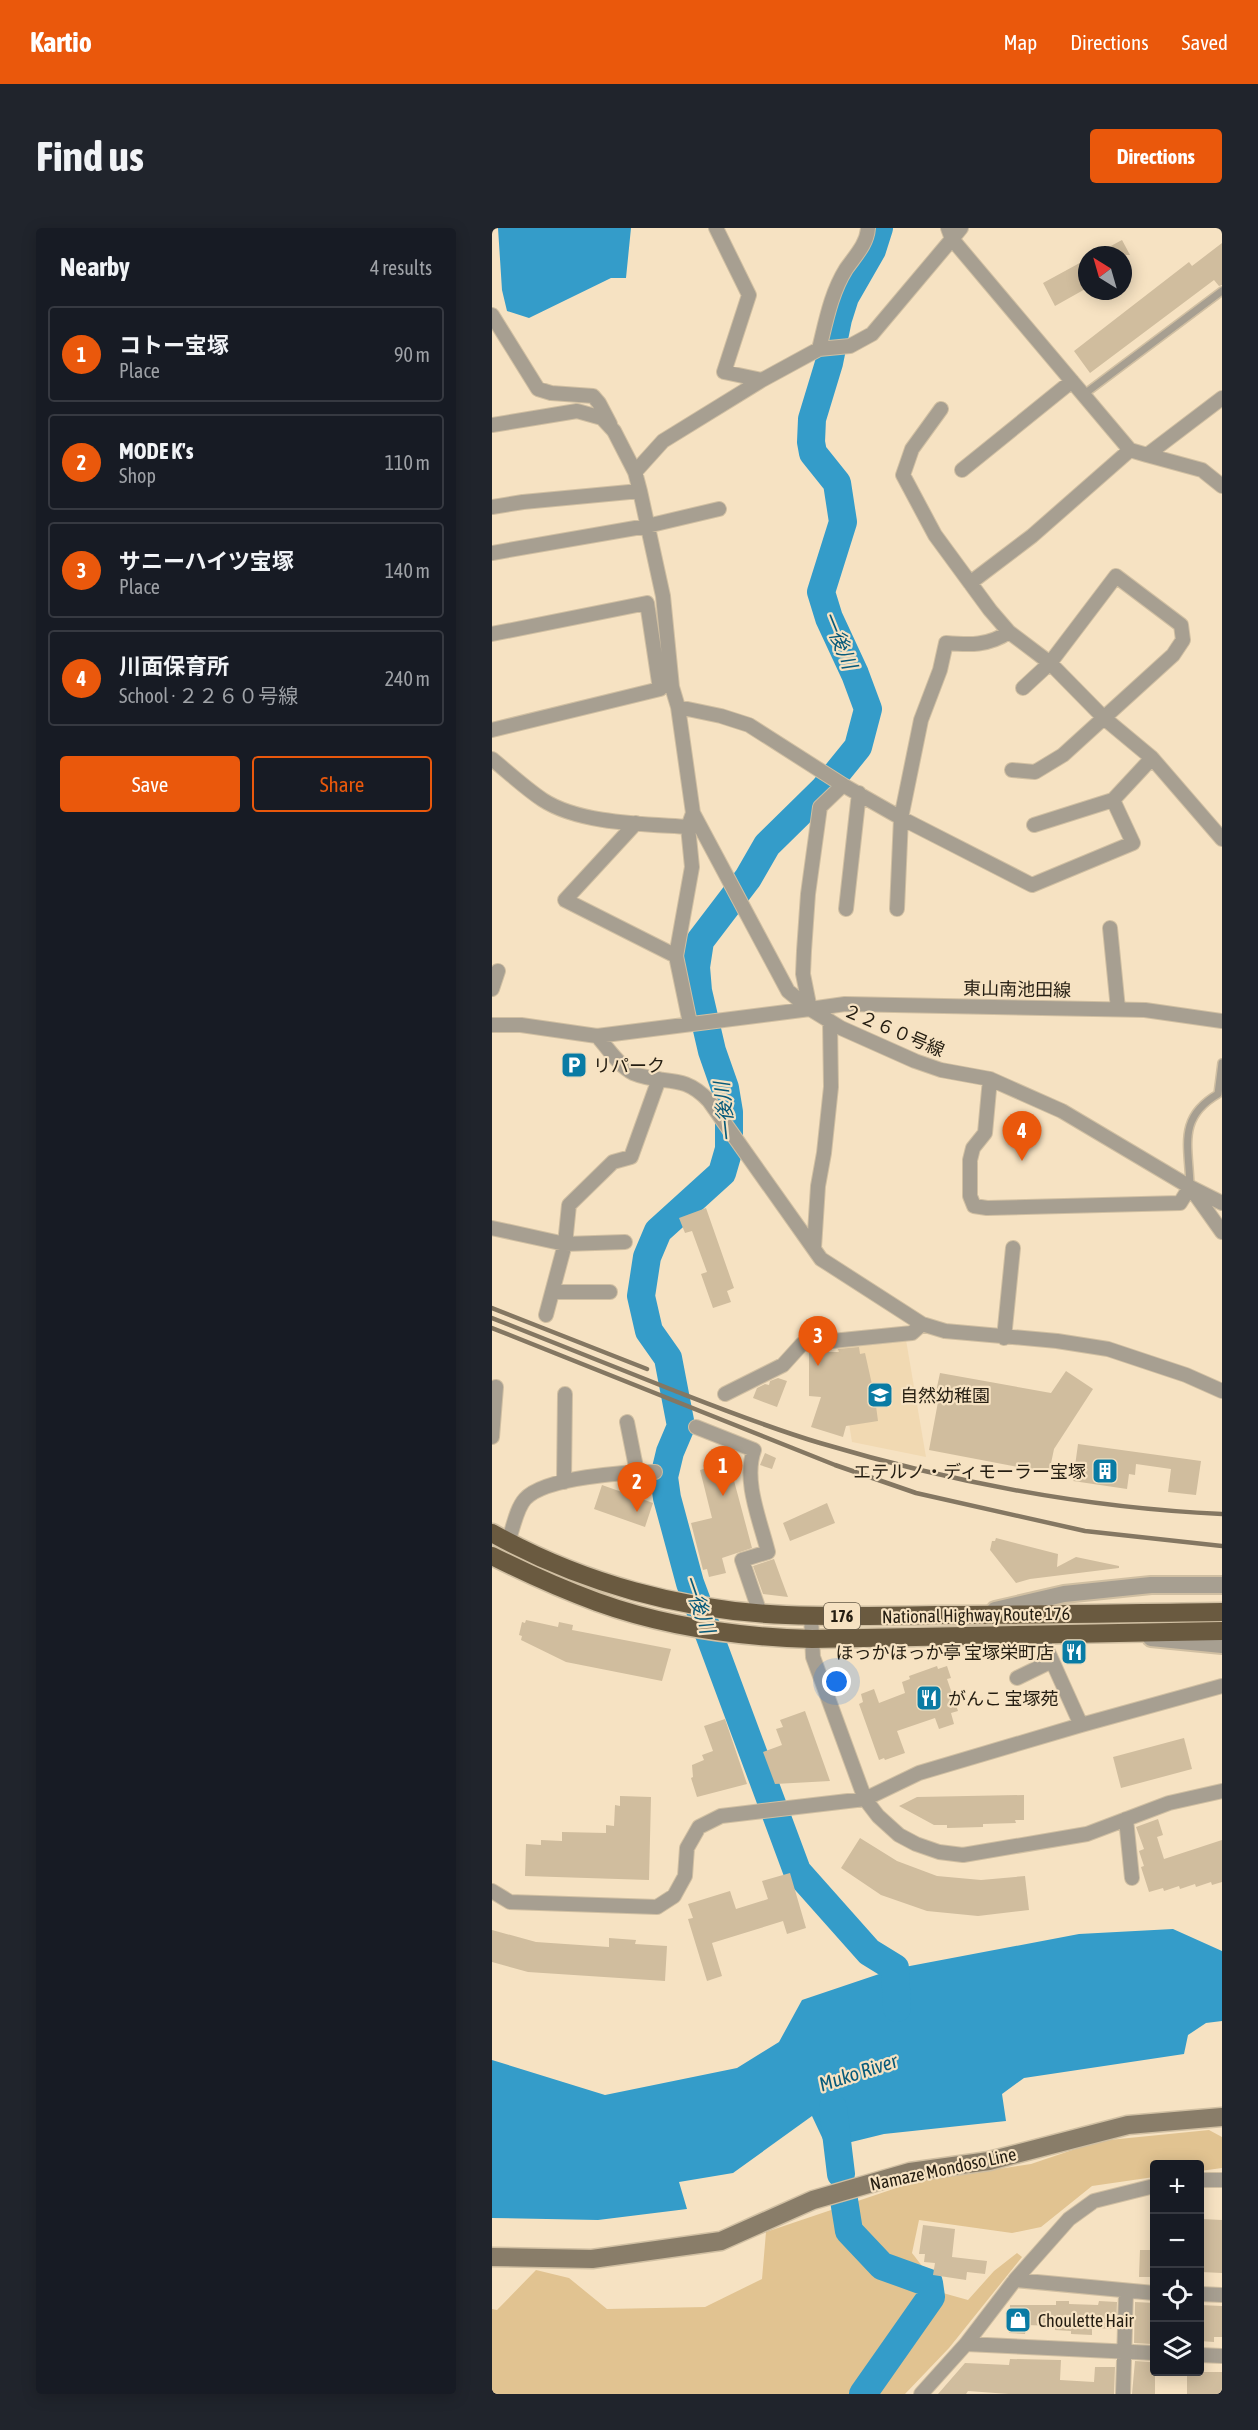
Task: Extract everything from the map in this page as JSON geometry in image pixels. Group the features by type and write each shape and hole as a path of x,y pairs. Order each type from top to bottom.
{"highway":[{"name":"National Highway Route 176","path":"500,1537 557,1565 618,1587 689,1604 760,1613 811,1616 1222,1612"},
{"name":"National Highway Route 176","path":"492,1556 598,1603 718,1633 812,1639 1222,1631"}],"main road":[{"name":"Namaze Mondoso Line","path":"492,2257 592,2259 722,2241 813,2200 910,2172 989,2161 1128,2124 1222,2117"}],"street":[{"path":"716,228 749,296 724,372 762,380"},
{"path":"819,349 833,294 845,270 862,246 868,228"},
{"path":"635,472 663,441 762,380 819,349 850,345 872,334 950,234 961,228"},
{"path":"950,234 1130,450 1202,470 1222,486"},
{"path":"494,322 538,389 551,393 593,396 599,403 635,472 663,596 666,688"},
{"path":"962,470 1072,381"},
{"path":"1147,455 1222,398"},
{"path":"941,409 912,449 903,475 935,535 1009,632 1050,663 1104,718 1152,758 1222,839"},
{"path":"492,425 578,411 602,418 614,431"},
{"path":"970,583 1032,536 1130,450"},
{"path":"492,507 640,491"},
{"path":"492,553 647,526 719,509"},
{"path":"1012,770 1035,772 1063,755 1173,654 1183,640 1181,625 1116,576 1050,663 1023,688"},
{"path":"492,634 647,603 666,688 678,707 693,813 688,827 692,867 676,956 693,1023"},
{"path":"897,909 901,818 921,720 940,669 946,643 964,646 981,644 998,639 1009,632"},
{"path":"492,730 666,688"},
{"path":"678,707 749,725 901,818 1032,885 1133,843 1113,800"},
{"path":"1034,825 1113,800 1152,758"},
{"path":"492,759 550,804 590,817 688,827"},
{"path":"492,1025 521,1025 597,1036 810,1009 803,974 804,951 808,894 820,807 842,784"},
{"path":"846,909 859,794"},
{"name":"２２６０号線","path":"693,813 788,991 810,1009 841,1029 915,1061 941,1070 990,1079 1062,1111 1222,1203"},
{"path":"636,823 565,900 676,956"},
{"path":"1110,927 1118,1009"},
{"path":"492,989 498,971"},
{"name":"東山南池田線","path":"810,1009 845,1004 1118,1009 1144,1010 1222,1021"},
{"path":"814,1248 818,1186 831,1087 830,1021"},
{"path":"597,1036 622,1065 633,1072 659,1079 677,1080 695,1087 709,1101 821,1259 922,1324 945,1331 1057,1341 1108,1349 1186,1375 1222,1391"},
{"path":"546,1315 565,1244 569,1204 613,1162 631,1157 659,1079"},
{"path":"990,1079 985,1133 973,1148 970,1160 970,1196 974,1206 987,1208 1180,1203 1190,1186 1222,1232"},
{"path":"492,1228 565,1244 625,1242"},
{"path":"1004,1338 1013,1248"},
{"path":"553,1292 610,1292"},
{"path":"725,1394 783,1365 802,1344 912,1333 922,1324"},
{"path":"492,1437 496,1387"},
{"path":"564,1482 565,1394"},
{"path":"627,1422 637,1472"},
{"path":"696,1427 754,1450 749,1463 750,1480 768,1552 742,1560 760,1613"},
{"path":"500,1537 523,1501 531,1494 564,1482 637,1472 655,1472"},
{"path":"973,1615 1064,1594 1151,1584 1222,1585"},
{"path":"811,1616 813,1657 865,1799 878,1816 899,1835 916,1844 939,1852 963,1855 1087,1834 1169,1803 1222,1791"},
{"path":"1110,1633 1222,1645"},
{"path":"1040,1634 1081,1725"},
{"path":"1017,1678 1052,1661"},
{"path":"492,1891 510,1902 657,1907 674,1896 680,1886 685,1876 687,1848 699,1827 721,1816 865,1799 919,1773 1222,1686"},
{"path":"1126,1819 1132,1878"},
{"path":"1204,2180 1222,2180"},
{"path":"921,2394 966,2344 1015,2280 1069,2219 1094,2201 1150,2187"},
{"path":"1015,2280 1150,2293"},
{"path":"1123,2394 1126,2292"},
{"path":"1204,2294 1222,2295"},
{"path":"966,2344 1150,2353"},
{"path":"1204,2355 1222,2356"}],"lane":[{"path":"1083,394 1222,291"},
{"path":"1190,1186 1187,1133 1195,1115 1209,1099 1218,1094 1222,1063"}],"shaded area":[{"name":"自然幼稚園","path":"906,1340 926,1457 852,1442 837,1348"},
{"path":"1209,2130 1222,2137 1222,2168 1204,2170 1204,2160 1150,2160 1150,2178 1092,2186 1041,2227 1012,2233 919,2220 912,2253 943,2293 968,2300 994,2271 1017,2253 1022,2257 949,2348 905,2394 492,2394 492,2309 497,2310 536,2270 569,2278 607,2309 705,2307 762,2279 766,2232 914,2182 1031,2164 1099,2141"}],"water":[{"path":"498,228 631,228 626,278 611,278 529,318 507,311 502,290"},
{"name":"Muko River","path":"1173,1929 1222,1951 1222,2021 1206,2023 1188,2035 1184,2054 1024,2078 1002,2094 1006,2121 884,2134 827,2148 812,2116 733,2173 679,2182 687,2209 598,2220 492,2218 492,2060 605,2095 737,2068 779,2042 802,2000 894,1969 1079,1934"}],"building":[{"path":"1122,240 1125,246 1111,246"},
{"path":"1222,243 1222,285 1219,286 1214,280 1090,373 1074,351 1189,262 1192,266"},
{"path":"1078,264 1078,293 1055,306 1043,283"},
{"path":"706,1208 734,1288 727,1291 731,1302 713,1308 701,1274 707,1272 692,1231 685,1233 679,1218"},
{"path":"859,1347 860,1354 865,1353 873,1389 880,1388 882,1405 876,1406 878,1421 846,1426 843,1437 811,1427 821,1397 809,1396 809,1352 839,1352 838,1349"},
{"path":"1066,1371 1093,1389 1054,1449 1049,1473 929,1450 938,1402 934,1401 940,1373 1051,1393"},
{"path":"778,1378 787,1381 777,1407 753,1398 757,1388 765,1384 769,1385 770,1381"},
{"name":"エテルノ・ディモーラー宝塚","path":"1078,1444 1201,1461 1196,1495 1168,1492 1171,1469 1136,1464 1135,1475 1129,1474 1127,1489 1073,1481"},
{"path":"765,1453 776,1458 772,1469 760,1465"},
{"path":"729,1462 752,1548 722,1558 726,1573 709,1577 707,1569 703,1570 691,1523 712,1518 700,1470"},
{"path":"602,1485 653,1503 645,1527 594,1509"},
{"path":"827,1503 835,1523 790,1541 783,1523"},
{"path":"996,1538 1058,1554 1057,1567 1076,1557 1119,1566 1119,1568 1030,1579 1016,1583 990,1550 992,1541"},
{"path":"774,1559 788,1597 763,1594 753,1566"},
{"path":"526,1620 558,1627 559,1622 573,1625 572,1630 671,1649 662,1681 566,1662 521,1640 522,1636 519,1635 522,1622 525,1623"},
{"path":"937,1666 938,1669 947,1666 951,1678 947,1679 958,1711 951,1713 954,1724 939,1729 935,1718 897,1731 905,1753 879,1760 859,1704 863,1702 861,1694 874,1689 879,1703 905,1693 902,1682 910,1679 909,1676"},
{"path":"805,1711 830,1781 775,1784 763,1752 782,1745 776,1729 783,1727 780,1720"},
{"path":"725,1719 747,1784 697,1797 691,1778 693,1777 692,1765 704,1760 702,1755 713,1751 704,1726"},
{"path":"1184,1738 1192,1769 1121,1788 1113,1757"},
{"path":"1024,1795 1024,1820 1015,1820 1016,1823 983,1824 983,1827 947,1828 947,1825 934,1825 899,1806 917,1797"},
{"path":"620,1796 651,1797 649,1880 525,1876 526,1844 541,1845 541,1840 562,1841 562,1832 606,1833 606,1825 614,1826 615,1805 620,1806"},
{"path":"1158,1819 1163,1835 1157,1837 1164,1859 1222,1840 1222,1882 1212,1885 1211,1882 1196,1887 1195,1884 1180,1889 1179,1886 1164,1891 1163,1888 1149,1892 1141,1867 1144,1866 1139,1851 1144,1849 1136,1827"},
{"path":"860,1838 897,1861 937,1876 981,1880 1025,1876 1029,1910 978,1916 927,1911 881,1895 841,1868"},
{"path":"790,1873 806,1928 787,1934 783,1921 712,1943 722,1976 707,1981 688,1919 693,1918 688,1904 730,1891 736,1909 768,1899 762,1881"},
{"path":"492,1930 536,1942 609,1947 609,1938 636,1940 635,1944 667,1946 665,1981 528,1972 492,1962"},
{"path":"1204,2219 1222,2220 1222,2273 1204,2272"},
{"path":"923,2225 955,2229 952,2257 987,2261 985,2274 967,2272 966,2280 933,2275 935,2263 924,2262 925,2254 919,2254"},
{"path":"1140,2250 1150,2250 1150,2277 1139,2277"},
{"path":"1056,2301 1098,2305 1099,2301 1117,2302 1116,2329 1092,2328 1092,2335 1071,2334 1071,2331 1055,2330 1055,2326 1026,2325 1025,2334 1009,2333 1010,2305 1056,2305"},
{"path":"1135,2302 1150,2303 1150,2344 1134,2343"},
{"path":"1204,2305 1222,2306 1222,2337 1214,2337 1214,2342 1204,2341"},
{"path":"1010,2359 1061,2360 1060,2380 1094,2382 1095,2367 1115,2367 1114,2394 1009,2394 968,2391 966,2394 938,2394 965,2363 1009,2365"},
{"path":"1135,2361 1150,2362 1150,2376 1155,2376 1155,2394 1132,2394"},
{"path":"1204,2372 1222,2372 1222,2394 1187,2394 1187,2376 1204,2376"}],"waterway":[{"name":"一後川","path":"879,228 872,250 845,297 838,319 829,363 812,419 811,442 813,453 837,483 843,522 821,592 829,618 855,674 868,709 858,747 824,789 767,845 748,878 700,941 696,967 698,991 712,1051 725,1088 729,1112 729,1149 722,1173 658,1231 647,1257 641,1296 649,1331 668,1358 681,1426 670,1452 664,1477 667,1498 690,1583 797,1871 869,1952 895,1968 897,2008"},
{"path":"833,2108 841,2174"},
{"path":"844,2200 849,2231 882,2266 929,2283 931,2297 863,2394"}],"railway":[{"path":"492,1308 647,1369"},
{"path":"492,1318 744,1418 869,1457 1019,1491 1120,1506 1222,1514"},
{"path":"492,1328 835,1465 916,1493 1085,1531 1222,1546"}],"place":[{"name":"リパーク","path":"574,1065"},
{"name":"川面保育所","path":"1022,1161"},
{"name":"サニーハイツ宝塚","path":"818,1366"},
{"name":"自然幼稚園","path":"880,1395"},
{"name":"エテルノ・ディモーラー宝塚","path":"1105,1471"},
{"name":"コトー宝塚","path":"723,1496"},
{"name":"MODE K's","path":"637,1512"},
{"name":"ほっかほっか亭 宝塚栄町店","path":"1074,1652"},
{"name":"がんこ 宝塚苑","path":"929,1698"},
{"name":"Choulette Hair","path":"1018,2320"}]}
